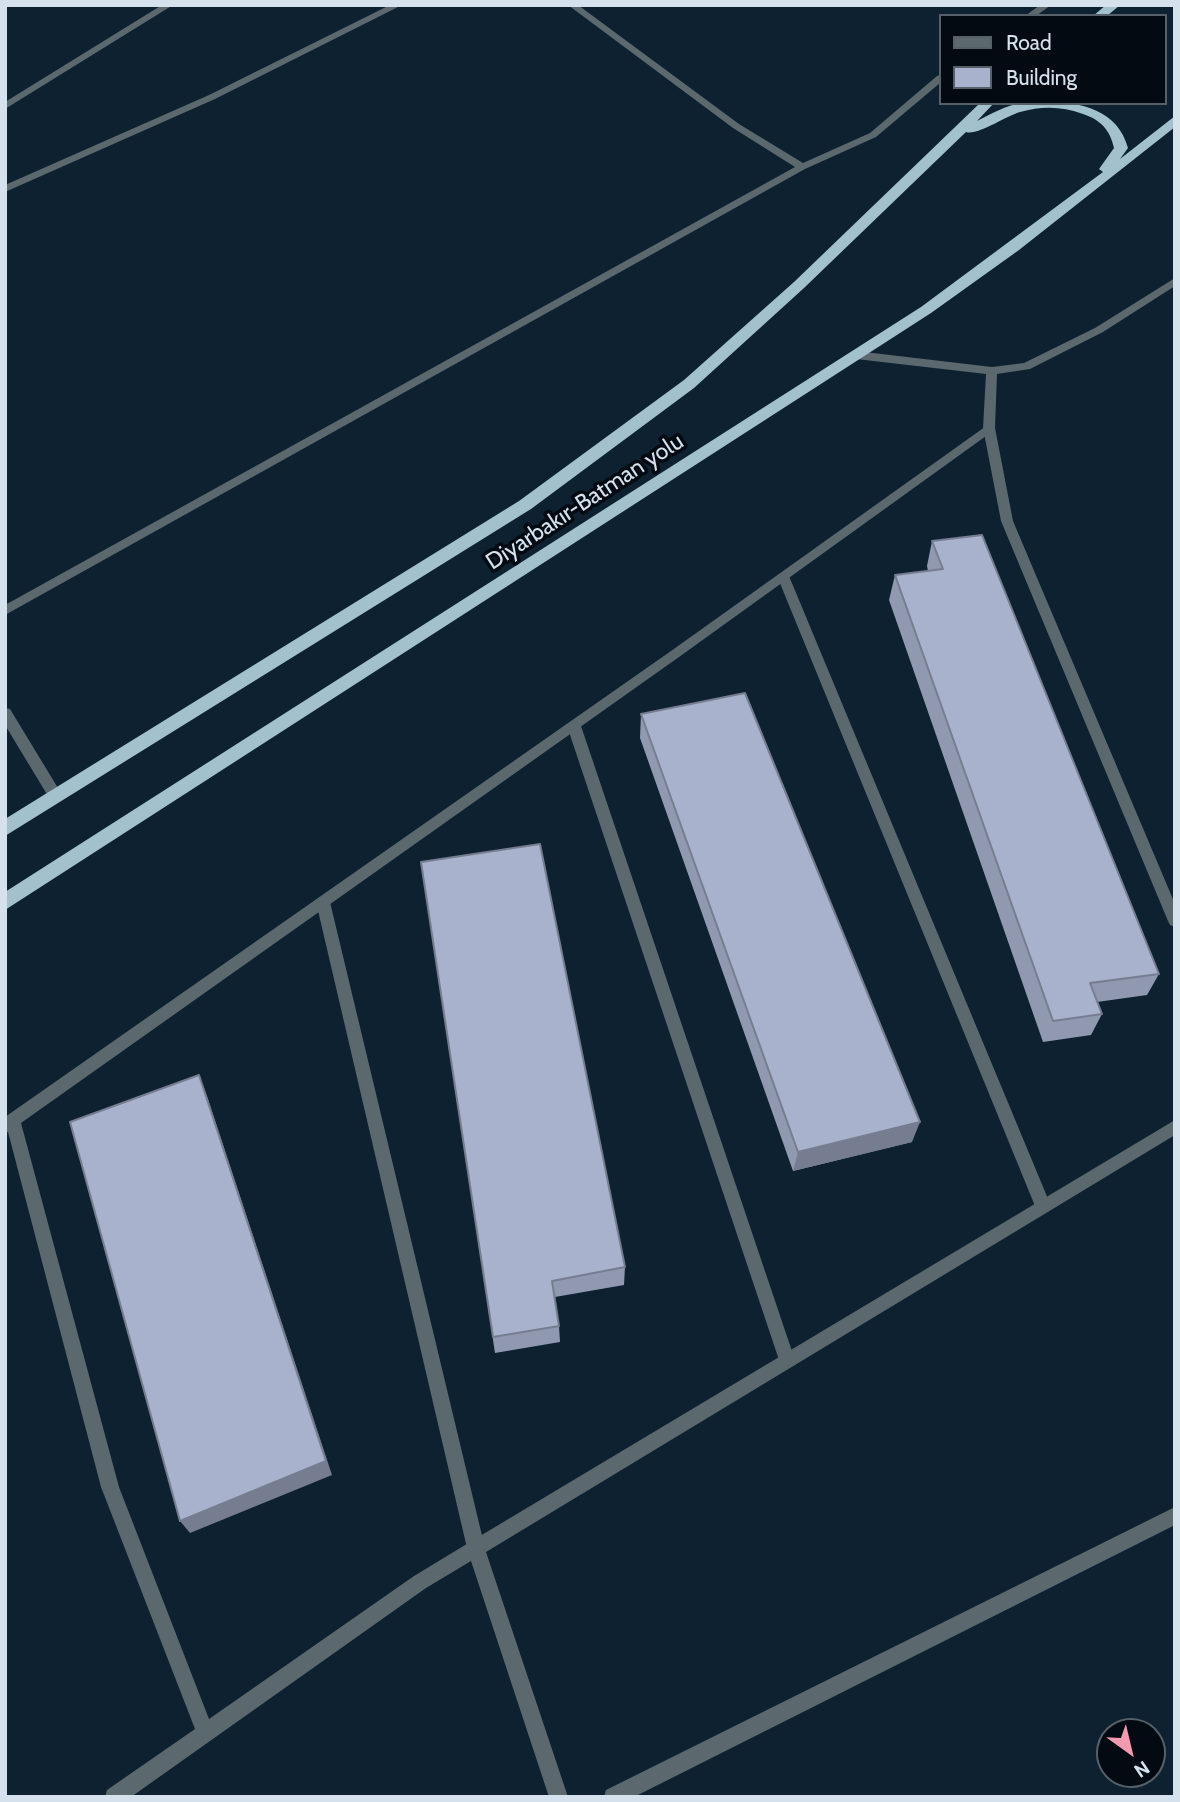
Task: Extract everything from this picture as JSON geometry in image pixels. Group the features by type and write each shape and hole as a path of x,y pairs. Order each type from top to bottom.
{"highway":[{"name":"Diyarbakır-Batman yolu","path":"5,829 525,505 600,452 689,384 799,285 986,105"},
{"path":"939,150 1001,112 1028,105"},
{"path":"1064,105 1085,109 1108,121 1119,135 1121,148 1093,187"},
{"name":"Diyarbakır-Batman yolu","path":"5,902 926,310 1093,187 1175,120"}],"street":[{"path":"5,106 169,5"},
{"path":"5,189 212,97 398,5"},
{"path":"572,5 736,126 802,167"},
{"path":"5,611 802,167 873,135 939,79"},
{"path":"856,355 939,367 992,371 1026,366 1099,330 1175,281"},
{"path":"992,371 989,428 1007,521 1175,921"},
{"path":"205,1734 110,1487 9,1124 574,726 989,428"},
{"path":"783,576 1043,1206"},
{"path":"5,713 56,797"},
{"path":"574,726 787,1360"},
{"path":"323,902 476,1548 559,1797"},
{"path":"114,1797 142,1789 205,1734 420,1582 1175,1127"},
{"path":"613,1797 1175,1517"}],"building":[{"path":"982,535 1159,974 1090,983 1102,1014 1053,1021 895,575 943,569 932,541"},
{"path":"745,693 920,1122 798,1152 641,714"},
{"path":"540,844 625,1267 552,1281 559,1326 493,1337 421,862"},
{"path":"199,1075 326,1461 180,1521 70,1122"}]}
